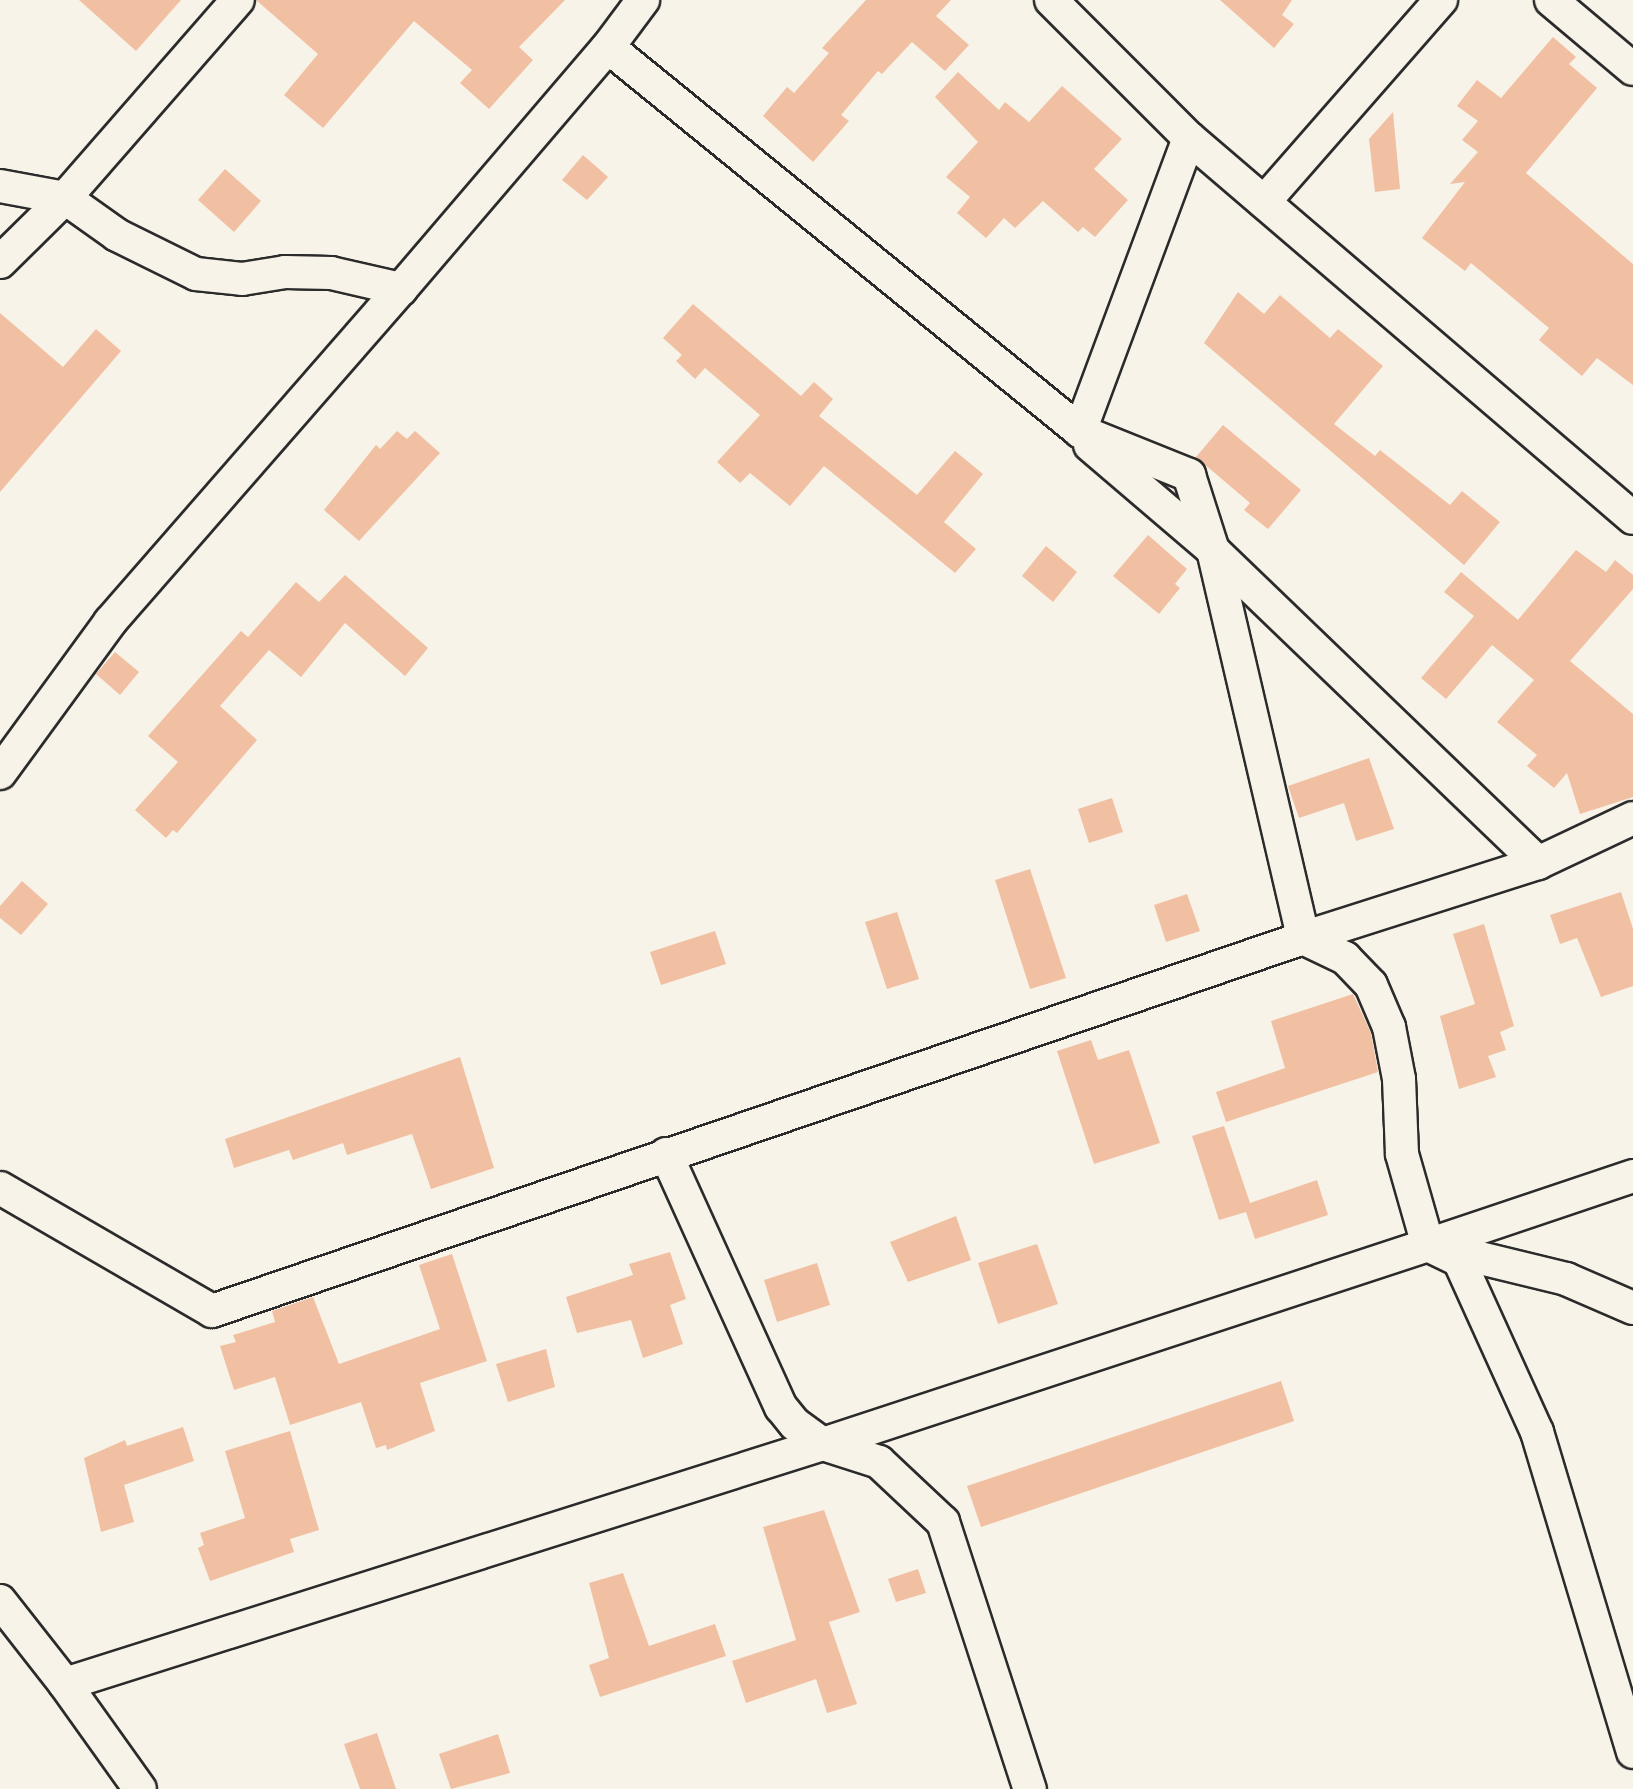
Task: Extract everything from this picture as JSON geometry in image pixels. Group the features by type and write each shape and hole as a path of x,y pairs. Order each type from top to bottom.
{"street":[{"path":"0,262 65,198 238,0"},
{"path":"0,773 110,622 401,289 608,47 643,0"},
{"path":"1051,0 1189,138 1633,518"},
{"path":"1264,202 1441,0"},
{"path":"1551,0 1633,69"},
{"path":"608,47 1051,412 1213,550 1538,863"},
{"path":"1080,431 1189,138"},
{"path":"0,186 65,198 117,235 196,274 242,279 285,272 331,273 401,289"},
{"path":"1051,412 1080,431 1189,475 1213,550 1303,938"},
{"path":"0,1188 212,1311 666,1154 966,1057 1303,938 1538,863 1633,818"},
{"path":"1303,938 1345,958 1362,976 1389,1027 1399,1079 1402,1154 1428,1245 1459,1260 1537,1432 1633,1752"},
{"path":"666,1154 781,1407 823,1444 879,1462 943,1522 1030,1789"},
{"path":"65,1684 455,1556 823,1444 1633,1176"},
{"path":"1428,1245 1566,1279 1633,1308"},
{"path":"0,1601 65,1684 140,1789"}],"building":[{"path":"79,0 181,0 136,51"},
{"path":"256,0 565,0 519,47 533,60 489,109 460,83 472,70 414,21 323,128 284,95 318,54"},
{"path":"866,0 951,0 936,16 969,45 945,71 912,42 882,74 878,71 841,115 849,121 813,162 763,116 787,87 794,93 829,53 822,48"},
{"path":"1220,0 1292,0 1282,15 1294,24 1274,48"},
{"path":"1553,37 1576,57 1569,64 1597,88 1526,173 1633,264 1633,385 1597,358 1582,376 1539,340 1549,328 1471,263 1465,271 1422,238 1465,182 1450,184 1478,152 1462,140 1478,121 1457,106 1477,80 1501,98"},
{"path":"958,72 999,110 1005,102 1029,122 1062,86 1122,139 1094,169 1128,200 1095,237 1083,227 1078,232 1043,201 1015,228 1004,218 986,238 957,213 970,197 946,177 978,142 935,97"},
{"path":"1393,112 1400,189 1375,192 1369,139"},
{"path":"583,155 608,177 587,200 562,180"},
{"path":"225,169 261,201 234,232 198,200"},
{"path":"1238,292 1264,314 1280,295 1330,338 1338,329 1383,366 1334,424 1375,456 1380,450 1450,505 1462,491 1500,522 1464,565 1204,343"},
{"path":"693,304 801,396 814,382 833,399 819,416 917,495 955,451 983,474 944,522 976,549 955,573 824,466 790,506 750,473 740,483 717,462 760,415 705,368 695,379 676,361 682,355 663,338"},
{"path":"0,313 63,367 96,329 121,351 0,492"},
{"path":"1223,425 1301,490 1268,529 1244,510 1250,503 1196,457"},
{"path":"397,431 407,439 415,431 440,453 359,541 324,510 376,445 380,449"},
{"path":"1148,535 1187,569 1175,584 1180,588 1159,614 1113,576"},
{"path":"1046,546 1077,572 1053,602 1022,576"},
{"path":"1576,550 1606,572 1615,560 1633,575 1633,589 1570,661 1633,714 1633,797 1580,814 1567,773 1554,788 1527,766 1537,755 1497,722 1534,680 1492,645 1446,699 1421,678 1474,616 1444,592 1461,572 1518,620"},
{"path":"345,575 428,648 405,676 345,623 301,677 269,650 220,706 257,740 177,833 173,830 166,838 135,810 178,762 148,736 241,631 248,637 296,582 319,602"},
{"path":"115,652 139,672 120,695 96,674"},
{"path":"1369,758 1394,829 1356,841 1344,803 1299,818 1288,786"},
{"path":"1112,798 1123,832 1089,843 1078,809"},
{"path":"1030,869 1066,978 1030,989 995,880"},
{"path":"22,881 48,904 21,935 0,918 0,906"},
{"path":"1621,892 1633,929 1633,986 1601,997 1577,938 1560,944 1550,915"},
{"path":"1187,894 1200,931 1166,942 1154,905"},
{"path":"897,912 919,979 887,989 865,922"},
{"path":"1484,924 1514,1026 1500,1032 1506,1050 1488,1056 1496,1077 1459,1089 1440,1016 1475,1004 1453,934"},
{"path":"715,931 726,964 661,985 650,952"},
{"path":"1353,994 1371,1033 1378,1072 1226,1122 1216,1092 1285,1068 1271,1021"},
{"path":"1091,1040 1098,1060 1129,1050 1160,1143 1094,1164 1057,1051"},
{"path":"460,1057 494,1168 431,1189 412,1134 347,1155 343,1143 293,1160 289,1150 234,1168 225,1139"},
{"path":"1224,1126 1250,1203 1317,1180 1328,1215 1255,1239 1246,1212 1219,1220 1192,1136"},
{"path":"956,1216 971,1260 908,1282 890,1242"},
{"path":"1037,1244 1058,1304 998,1324 978,1263"},
{"path":"670,1252 686,1299 670,1305 683,1344 643,1358 631,1320 577,1333 566,1297 633,1275 629,1264"},
{"path":"452,1254 487,1361 420,1383 435,1431 387,1450 386,1445 376,1448 361,1402 290,1425 275,1377 234,1390 220,1346 236,1342 233,1335 275,1322 272,1311 313,1297 339,1364 440,1329 419,1265"},
{"path":"817,1263 830,1305 777,1322 764,1280"},
{"path":"546,1349 555,1387 508,1402 496,1364"},
{"path":"1281,1381 1294,1421 981,1527 967,1486"},
{"path":"183,1427 194,1461 124,1485 134,1522 101,1532 84,1458 125,1440 127,1446"},
{"path":"290,1431 319,1530 290,1539 294,1552 210,1581 198,1548 204,1545 200,1533 245,1518 225,1451"},
{"path":"824,1510 860,1612 829,1622 857,1704 827,1713 816,1679 746,1703 732,1661 796,1640 763,1527"},
{"path":"918,1569 926,1593 896,1602 888,1579"},
{"path":"623,1573 649,1646 715,1624 726,1656 600,1697 589,1665 609,1658 589,1583"},
{"path":"377,1733 396,1789 360,1789 344,1744"},
{"path":"498,1734 510,1773 451,1789 439,1754"}]}
